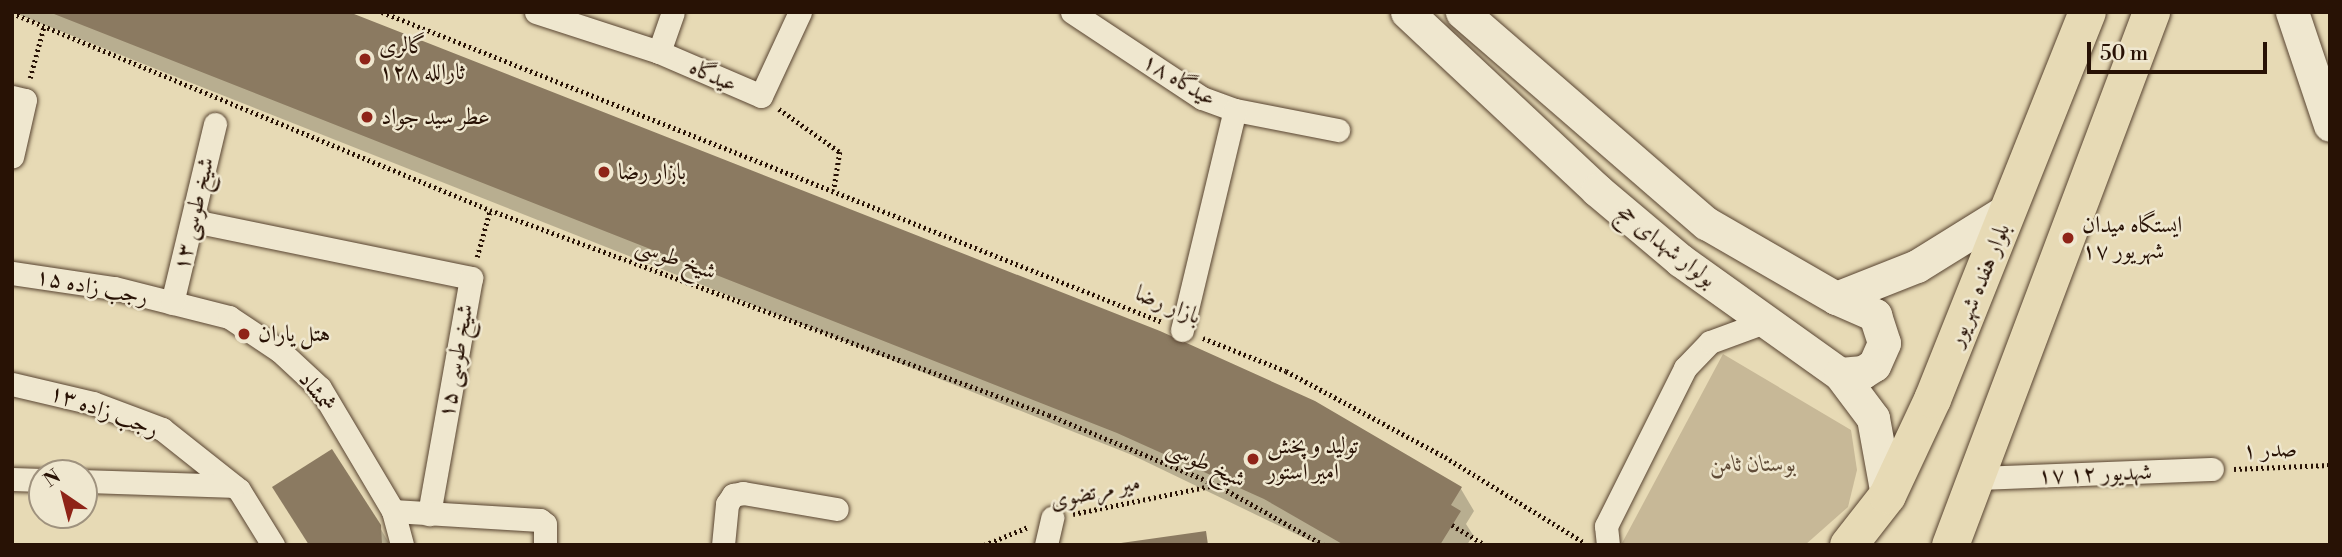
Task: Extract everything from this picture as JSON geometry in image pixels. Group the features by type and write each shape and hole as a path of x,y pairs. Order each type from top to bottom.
{"main road":[{"name":"بلوار هفده شهریور","path":"1848,545 1886,495 1933,399 2087,12"},
{"path":"1950,545 2151,12"}],"street":[{"path":"659,52 673,12"},
{"path":"761,96 800,12"},
{"name":"عیدگاه ۱۸","path":"1072,12 1202,98 1235,110 1338,130"},
{"name":"بولوار شهدای حج","path":"1407,12 1597,190 1679,260 1840,374 1873,418 1886,495"},
{"name":"بولوار شهدای حج","path":"1462,12 1706,223 1836,298 1875,315 1884,343 1874,365 1863,372 1840,374"},
{"path":"2292,12 2330,125"},
{"name":"عیدگاه","path":"550,15 659,52 761,96"},
{"path":"12,157 19,99"},
{"path":"1182,330 1235,110"},
{"name":"شیخ طوسی ۱۳","path":"172,303 194,221 215,124"},
{"path":"1836,298 1917,265 2009,209"},
{"path":"194,221 471,278"},
{"name":"رجب زاده ۱۵","path":"12,273 57,277 172,303"},
{"name":"۱۵ شیخ طوسی","path":"429,514 471,278"},
{"name":"شمشاد","path":"172,303 229,317 280,351 320,388 393,511 402,545"},
{"path":"1607,544 1606,526 1685,368 1710,342 1767,321"},
{"name":"رجب زاده ۱۳","path":"12,384 93,403 162,429 233,486 273,545"},
{"name":"۱۷ شهدیور ۱۲","path":"1977,478 2212,469"},
{"path":"98,481 233,486"},
{"path":"723,545 727,504 733,495 743,493 837,509"},
{"path":"393,511 540,520 545,524 545,545"},
{"path":"1046,545 1052,518"}],"path":[{"name":"بازار رضا","path":"382,12 1286,371 1445,457 1581,544 1607,544"},
{"name":"شیخ طوسی","path":"12,13 490,210 1036,410 1217,485 1324,545"},
{"path":"19,99 44,26"},
{"name":"عیدگاه","path":"761,96 840,152 834,191"},
{"name":"۱۵ شیخ طوسی","path":"471,278 490,210"},
{"name":"صدر ۱","path":"2212,469 2330,465"},
{"name":"میر مرتضوی","path":"984,545 1052,518 1217,485"},
{"path":"1452,525 1485,545"}],"green space":[{"name":"بوستان ثامن","path":"1723,354 1851,430 1857,470 1848,507 1805,545 1621,545"}],"building":[{"name":"بازار رضا","path":"49,12 349,12 1160,331 1315,401 1462,487 1451,505 1461,511 1440,545 1344,545 1264,499 1117,433"},
{"path":"332,449 381,525 382,545 309,545 272,487"},
{"path":"1206,531 1208,545 1121,545 1121,543"}],"place":[{"name":"گالری ثارالله ۱۲۸","path":"365,59"},
{"name":"عطر سید جواد","path":"367,117"},
{"name":"بازار رضا","path":"604,172"},
{"name":"ایستگاه میدان ۱۷ شهریور","path":"2068,238"},
{"name":"هتل یاران","path":"244,334"},
{"name":"تولید و پخش امیر استور","path":"1253,459"}]}
